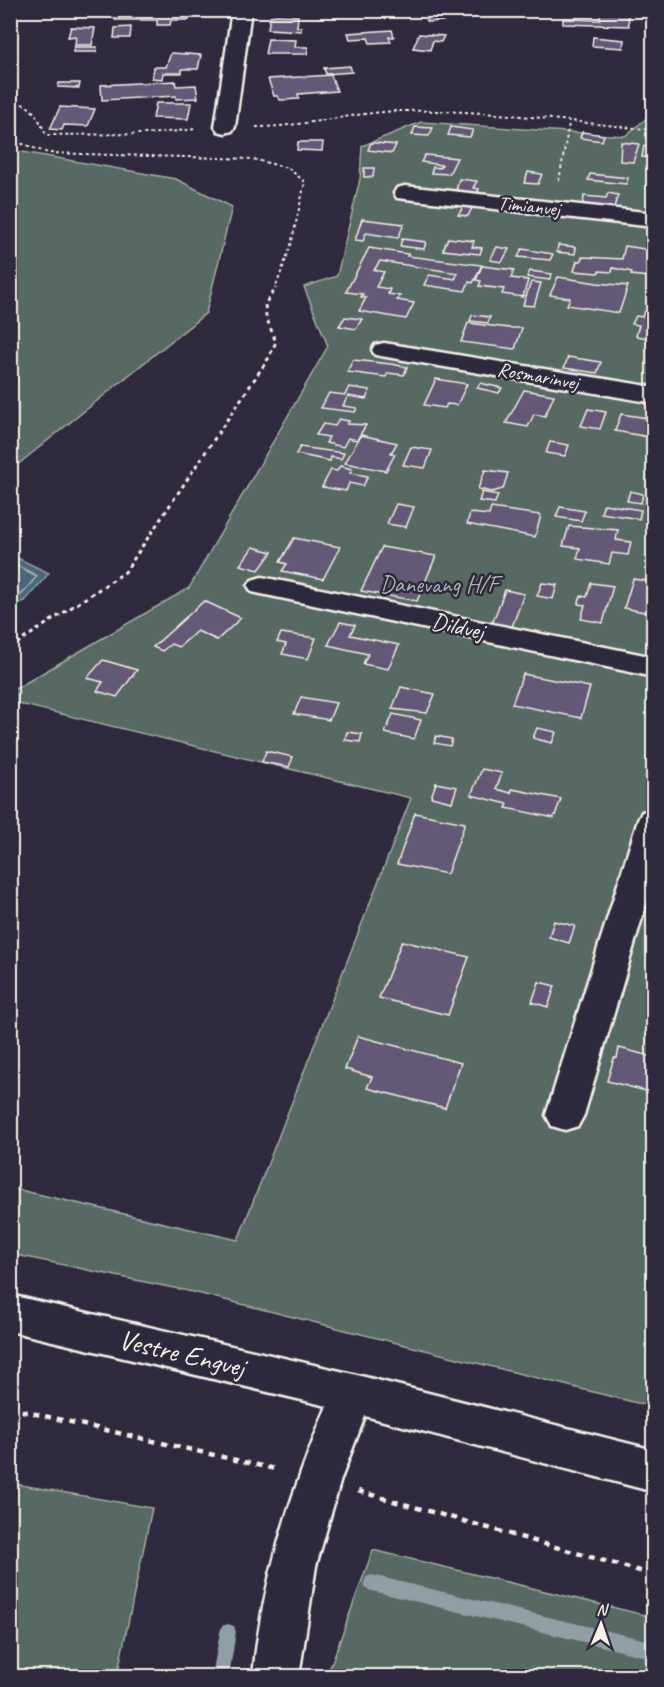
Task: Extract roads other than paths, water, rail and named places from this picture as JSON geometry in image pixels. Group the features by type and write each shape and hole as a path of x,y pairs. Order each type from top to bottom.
{"street":[{"path":"225,127 242,10"},
{"name":"Timianvej","path":"405,193 654,220"},
{"name":"Rosmarinvej","path":"384,350 426,347 654,395"},
{"name":"Dildvej","path":"262,586 654,667"},
{"path":"565,1115 654,820"},
{"name":"Vestre Engvej","path":"10,1313 353,1392 654,1471"},
{"path":"276,1677 293,1566 319,1479 353,1392"}],"water":[{"path":"11,555 49,573 25,601 11,606"}],"waterway":[{"path":"372,1583 654,1651"},
{"path":"220,1676 228,1632"}],"park label":[{"name":"Danevang H/F","path":"439,584"}]}
